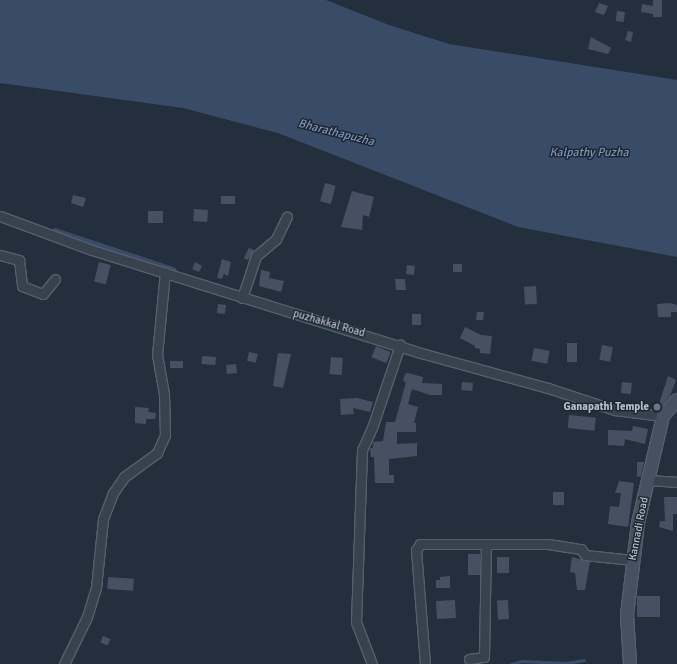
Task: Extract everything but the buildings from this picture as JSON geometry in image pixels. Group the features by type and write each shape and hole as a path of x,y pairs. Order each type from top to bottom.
{"street":[{"name":"puzhakkal Road","path":"0,216 92,250 400,345 548,388 615,410 663,416"},
{"path":"242,297 256,256 276,239 287,216"},
{"path":"0,255 19,260 22,286 43,294 55,279"},
{"path":"64,664 87,617 96,588 103,519 113,492 124,477 156,453 165,435 164,394 157,355 165,272"},
{"path":"372,664 356,622 362,450 372,428 400,345"},
{"name":"Kannadi Road","path":"630,664 627,615 638,523 663,416 677,400"},
{"path":"649,480 677,482"},
{"path":"425,664 416,550 420,544 548,544 581,549 585,554 633,560"},
{"path":"468,659 484,657 486,544"}],"water":[{"name":"Kalpathy Puzha","path":"0,0 326,0 389,25 449,44 677,80 677,257 518,227 278,133 183,108 0,83"}],"waterway":[{"path":"55,232 173,271"},
{"path":"511,664 522,661 566,663 584,660"}],"place":[{"name":"Ganapathi Temple","path":"657,407"}],"water label":[{"name":"Bharathapuzha","path":"336,133"}]}
